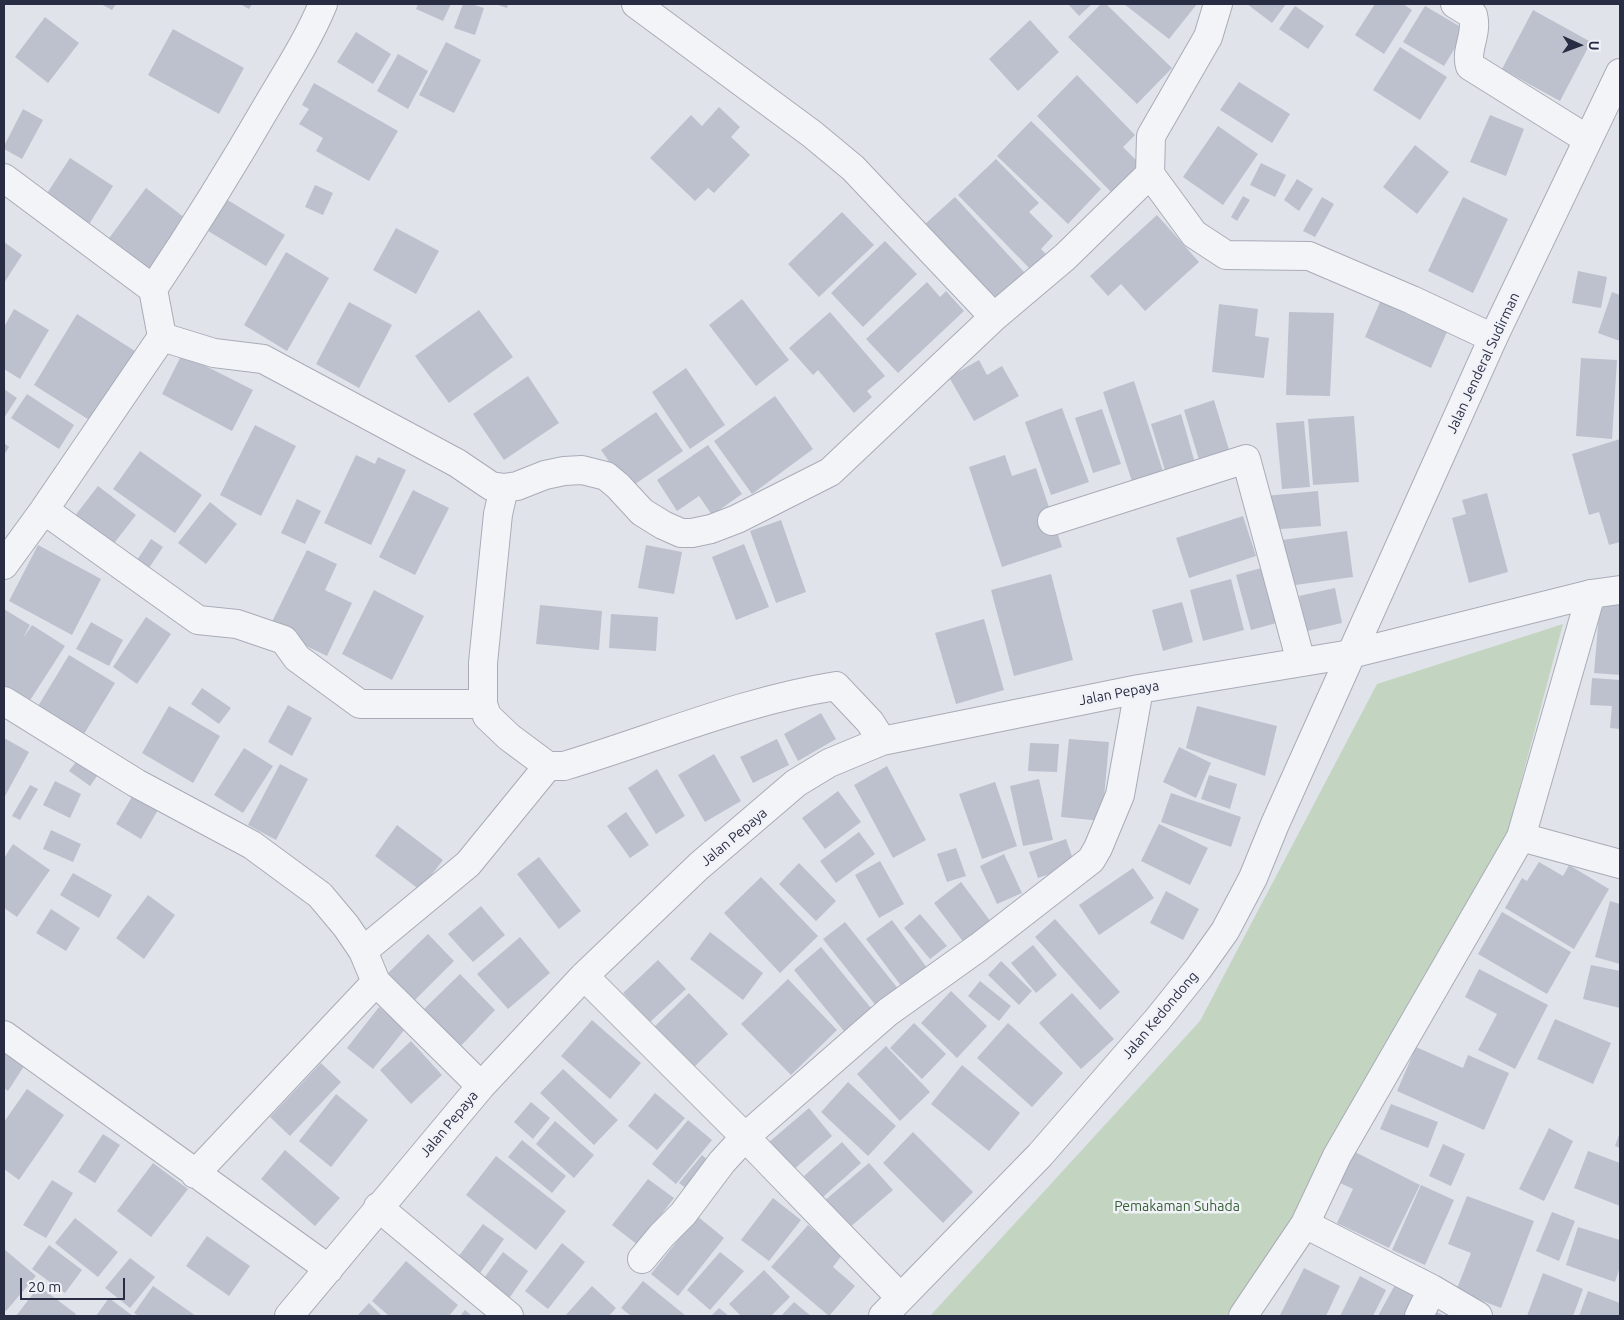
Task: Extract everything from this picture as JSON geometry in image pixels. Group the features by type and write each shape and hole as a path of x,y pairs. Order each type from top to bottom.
{"street":[{"path":"153,289 205,210 245,144 314,26 323,4"},
{"path":"636,4 812,134 853,168 994,317"},
{"path":"1218,4 1208,37 1151,136 1150,174 1194,234 1226,254 1309,256 1412,300 1493,338"},
{"path":"1455,4 1473,15 1475,24 1474,37 1469,52 1470,66 1587,139"},
{"name":"Jalan Jenderal Sudirman","path":"1350,654 1493,338 1620,73"},
{"path":"162,337 214,353 263,358 457,463 491,486 504,488 555,473 582,470 606,476 642,512 663,525 681,533 692,533 712,529 737,519 830,472 994,317 1065,257 1150,174"},
{"path":"4,178 153,289 162,337 44,510 5,559"},
{"path":"1052,521 1246,459 1302,662"},
{"path":"504,488 498,514 483,663 483,704 487,716 496,726 548,766 564,766 722,714 813,689 836,686 870,722 882,741"},
{"path":"44,510 198,620 237,624 284,640 297,658 360,704 483,704"},
{"name":"Jalan Pepaya","path":"289,1316 378,1207 481,1086 584,976 699,866 796,783 829,763 882,741 1139,689 1350,654 1591,594 1620,590"},
{"path":"1243,1316 1305,1224 1337,1156 1521,837 1591,594"},
{"name":"Jalan Kedondong","path":"891,1307 1040,1155 1158,1019 1198,969 1225,931 1253,878 1350,654"},
{"path":"642,1259 683,1214 722,1162 745,1137 888,1012 978,947 1091,860 1098,848 1120,795 1139,689"},
{"path":"4,701 136,783 252,846 320,895 346,926 363,951 376,982 481,1086"},
{"path":"363,951 468,864 548,766"},
{"path":"1521,837 1620,864"},
{"path":"584,976 745,1137 891,1307"},
{"path":"195,1174 376,982"},
{"path":"4,1035 328,1268"},
{"path":"378,1207 509,1316"},
{"path":"1305,1224 1432,1289 1478,1316"},
{"path":"1419,1316 1432,1289"}],"green space":[{"name":"Pemakaman Suhada","path":"1563,624 1502,853 1282,1243 1234,1316 930,1316 1200,1021 1377,684"}],"building":[{"path":"101,4 116,4 112,10"},
{"path":"240,4 252,4 249,9"},
{"path":"418,4 451,4 443,21 416,9"},
{"path":"463,4 484,8 475,35 454,28"},
{"path":"495,4 508,4 507,8"},
{"path":"1068,4 1092,4 1079,16"},
{"path":"1101,4 1106,4 1172,68 1137,104 1068,37"},
{"path":"1124,4 1197,4 1169,39"},
{"path":"1247,4 1286,4 1272,23"},
{"path":"1375,4 1403,4 1412,10 1384,54 1355,35"},
{"path":"1295,6 1324,26 1308,49 1279,29"},
{"path":"1425,6 1466,30 1444,66 1403,42"},
{"path":"1533,10 1591,42 1560,101 1502,69"},
{"path":"45,17 79,43 48,83 15,57"},
{"path":"1030,20 1059,52 1018,91 989,59"},
{"path":"173,29 244,68 219,114 148,75"},
{"path":"356,32 391,54 373,84 337,62"},
{"path":"446,42 481,60 454,113 419,95"},
{"path":"1400,47 1447,77 1420,120 1373,90"},
{"path":"398,54 428,71 408,109 377,91"},
{"path":"1077,75 1135,135 1123,147 1141,165 1112,193 1037,116"},
{"path":"1239,82 1290,114 1272,143 1220,110"},
{"path":"314,83 398,131 369,181 316,151 323,138 299,124 309,109 302,105"},
{"path":"719,107 740,127 731,137 750,155 714,193 708,188 695,201 650,158 691,115 702,126"},
{"path":"23,109 43,120 22,159 4,149 4,146"},
{"path":"1490,115 1524,129 1506,176 1470,162"},
{"path":"1031,121 1101,189 1068,224 997,156"},
{"path":"1218,126 1258,154 1223,205 1183,177"},
{"path":"1415,145 1449,172 1417,214 1383,187"},
{"path":"70,158 113,186 88,226 44,198"},
{"path":"996,159 1039,203 1029,212 1053,236 1041,249 1048,256 1032,271 958,195"},
{"path":"1261,163 1286,175 1275,197 1250,185"},
{"path":"1297,179 1313,189 1299,211 1284,200"},
{"path":"315,185 333,193 323,215 305,207"},
{"path":"146,188 189,221 151,274 107,241"},
{"path":"1243,196 1250,200 1237,221 1231,217"},
{"path":"955,197 1025,273 995,301 924,225"},
{"path":"1322,197 1334,204 1315,237 1303,231"},
{"path":"1463,197 1508,219 1473,293 1428,271"},
{"path":"226,199 285,235 266,266 208,231"},
{"path":"842,212 874,245 819,297 788,264"},
{"path":"1157,215 1199,262 1145,311 1121,284 1108,296 1090,276"},
{"path":"396,228 439,251 416,294 373,270"},
{"path":"885,241 917,274 863,327 831,293"},
{"path":"4,242 22,255 4,283"},
{"path":"286,252 329,278 287,351 244,325"},
{"path":"1578,271 1607,277 1601,308 1572,303"},
{"path":"927,282 940,297 946,291 964,311 898,373 866,339"},
{"path":"1612,292 1620,295 1620,341 1598,333"},
{"path":"742,299 789,360 756,386 709,325"},
{"path":"349,302 392,325 359,388 316,364"},
{"path":"1380,302 1447,332 1431,368 1365,337"},
{"path":"1219,304 1258,309 1255,336 1269,338 1264,378 1212,372"},
{"path":"14,309 49,330 20,379 4,369 4,327"},
{"path":"479,310 513,357 449,403 415,356"},
{"path":"830,312 885,376 867,391 872,397 854,413 818,370 813,375 789,348"},
{"path":"1289,312 1334,313 1330,396 1286,395"},
{"path":"77,314 138,353 94,423 34,385"},
{"path":"182,354 253,390 232,431 162,394"},
{"path":"1581,358 1617,360 1612,439 1576,436"},
{"path":"979,360 987,375 1002,366 1019,396 974,421 949,377"},
{"path":"686,368 725,425 690,449 652,392"},
{"path":"528,376 559,423 504,460 473,414"},
{"path":"1134,381 1169,490 1138,500 1103,392"},
{"path":"4,389 17,398 4,418"},
{"path":"27,394 74,425 59,449 11,418"},
{"path":"775,396 813,449 752,494 714,441"},
{"path":"1214,400 1233,463 1203,473 1184,410"},
{"path":"1062,408 1089,482 1051,495 1025,422"},
{"path":"1102,409 1121,464 1093,473 1075,418"},
{"path":"656,412 683,451 628,489 601,450"},
{"path":"1181,414 1199,477 1170,487 1151,424"},
{"path":"1354,416 1359,482 1313,485 1308,419"},
{"path":"1304,421 1310,487 1282,489 1276,423"},
{"path":"255,425 296,446 261,516 220,495"},
{"path":"1620,439 1620,542 1609,545 1599,512 1589,515 1572,454"},
{"path":"4,443 9,447 4,455"},
{"path":"708,445 742,494 712,515 699,496 677,511 657,480"},
{"path":"140,451 202,495 175,533 113,489"},
{"path":"356,455 375,464 378,457 406,470 371,545 324,523"},
{"path":"1005,455 1012,476 1036,468 1062,547 1002,567 969,467"},
{"path":"98,486 136,515 98,564 60,535"},
{"path":"413,490 449,508 415,575 379,557"},
{"path":"1318,491 1321,526 1268,530 1265,496"},
{"path":"1487,493 1508,572 1469,583 1452,518 1466,514 1462,500"},
{"path":"297,499 321,511 305,544 281,533"},
{"path":"210,502 237,524 206,564 178,543"},
{"path":"1243,516 1256,556 1189,578 1176,538"},
{"path":"781,520 806,592 776,603 750,531"},
{"path":"1347,531 1353,577 1288,586 1282,540"},
{"path":"151,539 163,547 147,571 135,563"},
{"path":"744,544 769,607 736,620 712,557"},
{"path":"38,545 101,579 72,635 9,601"},
{"path":"646,545 682,552 674,594 638,588"},
{"path":"307,550 337,564 325,590 352,603 327,656 269,628"},
{"path":"1265,567 1280,622 1251,630 1236,575"},
{"path":"1051,574 1073,660 1014,676 991,590"},
{"path":"1231,579 1244,630 1203,641 1190,590"},
{"path":"1335,588 1342,623 1307,631 1299,596"},
{"path":"374,590 424,616 392,680 342,654"},
{"path":"1182,602 1193,642 1163,651 1152,610"},
{"path":"1600,603 1620,605 1620,675 1594,673"},
{"path":"540,605 602,611 599,650 536,644"},
{"path":"4,609 30,625 23,638 32,625 65,646 27,705 4,690"},
{"path":"611,614 658,617 656,651 609,648"},
{"path":"146,617 171,634 137,684 113,667"},
{"path":"984,619 1004,690 956,704 935,633"},
{"path":"91,622 123,640 109,666 76,649"},
{"path":"69,655 115,683 78,744 32,716"},
{"path":"1592,678 1620,680 1620,729 1610,728 1612,706 1590,705"},
{"path":"202,688 231,708 219,724 191,704"},
{"path":"288,705 312,718 292,756 268,742"},
{"path":"169,706 220,736 193,783 142,753"},
{"path":"1197,706 1277,726 1265,776 1186,748"},
{"path":"821,713 836,739 798,761 784,734"},
{"path":"4,738 29,752 4,798"},
{"path":"777,739 789,765 753,783 740,757"},
{"path":"1069,739 1109,742 1102,821 1061,817"},
{"path":"1030,743 1059,744 1057,772 1028,771"},
{"path":"1179,747 1211,763 1196,798 1163,782"},
{"path":"244,748 273,766 243,813 214,795"},
{"path":"82,754 102,769 90,786 69,771"},
{"path":"714,754 741,801 705,822 678,775"},
{"path":"280,764 308,779 276,840 248,825"},
{"path":"887,766 926,840 893,858 854,785"},
{"path":"657,769 685,816 656,834 628,788"},
{"path":"1209,775 1237,784 1230,809 1201,799"},
{"path":"1039,779 1053,840 1023,846 1010,786"},
{"path":"55,781 81,794 70,818 43,805"},
{"path":"995,782 1017,846 982,859 959,794"},
{"path":"30,785 38,789 20,820 12,816"},
{"path":"838,791 861,822 825,849 802,818"},
{"path":"1171,793 1241,817 1231,847 1161,822"},
{"path":"133,795 158,810 141,839 116,824"},
{"path":"626,812 649,845 630,858 607,826"},
{"path":"1159,824 1208,848 1190,885 1141,861"},
{"path":"397,825 443,860 420,890 375,856"},
{"path":"51,830 81,844 73,862 43,849"},
{"path":"859,832 875,854 836,883 820,861"},
{"path":"1066,839 1075,865 1038,878 1029,852"},
{"path":"13,844 50,870 17,917 4,908 4,858"},
{"path":"956,848 966,876 947,882 937,854"},
{"path":"1004,854 1022,893 997,904 980,866"},
{"path":"539,857 581,911 559,929 517,874"},
{"path":"880,861 904,904 879,918 855,875"},
{"path":"1539,862 1563,876 1569,865 1609,889 1574,949 1505,908 1522,878 1527,881"},
{"path":"799,863 836,901 816,921 779,884"},
{"path":"1133,868 1154,898 1099,935 1079,905"},
{"path":"73,873 112,895 99,918 60,895"},
{"path":"761,877 818,936 780,973 724,913"},
{"path":"961,882 994,926 967,947 934,903"},
{"path":"1166,891 1199,909 1183,940 1150,923"},
{"path":"148,895 175,915 144,959 116,938"},
{"path":"1610,901 1620,904 1620,964 1595,957"},
{"path":"481,906 505,935 473,962 448,934"},
{"path":"51,909 80,928 66,951 36,933"},
{"path":"1502,912 1571,952 1547,994 1478,954"},
{"path":"920,914 947,946 930,959 904,928"},
{"path":"1055,919 1120,992 1100,1010 1035,937"},
{"path":"892,920 930,972 905,991 866,939"},
{"path":"845,922 903,995 881,1012 823,939"},
{"path":"710,932 763,973 743,1000 690,959"},
{"path":"428,934 454,961 415,1000 388,973"},
{"path":"520,937 550,973 508,1009 477,974"},
{"path":"1033,945 1057,975 1036,993 1011,963"},
{"path":"821,947 875,1013 848,1036 794,970"},
{"path":"658,960 686,989 650,1022 623,993"},
{"path":"1001,961 1032,991 1019,1005 988,975"},
{"path":"1591,965 1620,971 1620,1008 1583,999"},
{"path":"1479,969 1548,1005 1515,1069 1478,1050 1497,1014 1465,997"},
{"path":"460,974 495,1010 457,1050 420,1013"},
{"path":"788,979 837,1030 791,1075 741,1024"},
{"path":"980,981 1011,1006 999,1021 968,996"},
{"path":"951,991 987,1026 957,1058 921,1023"},
{"path":"689,993 728,1034 691,1070 652,1029"},
{"path":"1072,993 1114,1039 1081,1069 1039,1023"},
{"path":"379,1007 405,1029 373,1069 347,1048"},
{"path":"1555,1019 1611,1043 1593,1084 1537,1059"},
{"path":"592,1020 641,1063 610,1099 561,1056"},
{"path":"914,1023 946,1054 922,1079 890,1048"},
{"path":"1008,1023 1063,1073 1032,1107 977,1058"},
{"path":"411,1041 442,1075 411,1104 380,1070"},
{"path":"886,1046 930,1092 900,1121 857,1074"},
{"path":"1416,1047 1463,1068 1468,1055 1509,1073 1484,1130 1397,1091"},
{"path":"4,1050 26,1063 8,1091 4,1088"},
{"path":"321,1063 341,1082 290,1136 270,1117"},
{"path":"962,1065 1020,1113 989,1151 931,1104"},
{"path":"563,1069 618,1120 594,1145 540,1093"},
{"path":"848,1082 896,1126 868,1156 821,1112"},
{"path":"27,1089 64,1115 19,1180 4,1169 4,1122"},
{"path":"655,1093 685,1118 657,1150 628,1126"},
{"path":"336,1094 368,1120 331,1167 299,1141"},
{"path":"531,1102 550,1118 533,1139 514,1122"},
{"path":"1391,1104 1438,1122 1428,1148 1380,1129"},
{"path":"809,1108 832,1136 792,1171 768,1143"},
{"path":"688,1120 712,1140 676,1184 652,1164"},
{"path":"555,1121 594,1155 574,1178 536,1144"},
{"path":"1549,1128 1573,1141 1544,1201 1519,1189"},
{"path":"913,1132 973,1192 943,1223 883,1163"},
{"path":"1620,1132 1620,1148 1615,1146"},
{"path":"103,1134 120,1145 95,1183 78,1172"},
{"path":"522,1140 566,1176 552,1193 508,1157"},
{"path":"842,1142 861,1163 823,1197 804,1176"},
{"path":"1443,1144 1465,1154 1451,1186 1429,1176"},
{"path":"285,1150 340,1198 315,1226 261,1179"},
{"path":"1588,1151 1620,1163 1620,1206 1574,1188"},
{"path":"1355,1152 1420,1185 1389,1248 1337,1223 1353,1189 1340,1183"},
{"path":"702,1155 717,1168 695,1195 679,1183"},
{"path":"496,1156 566,1211 536,1250 466,1195"},
{"path":"153,1163 188,1189 151,1237 117,1211"},
{"path":"869,1163 893,1190 848,1229 824,1201"},
{"path":"648,1179 674,1198 638,1245 612,1225"},
{"path":"52,1180 73,1193 46,1238 23,1225"},
{"path":"1421,1185 1454,1200 1425,1265 1392,1250"},
{"path":"1467,1196 1534,1221 1501,1308 1456,1291 1471,1253 1448,1244"},
{"path":"773,1198 801,1220 769,1261 741,1240"},
{"path":"1552,1212 1575,1221 1559,1261 1536,1251"},
{"path":"697,1216 724,1238 678,1296 651,1274"},
{"path":"75,1218 118,1252 98,1277 55,1243"},
{"path":"483,1224 504,1239 480,1273 458,1257"},
{"path":"808,1225 842,1255 833,1267 855,1286 829,1316 771,1267"},
{"path":"1578,1227 1620,1240 1620,1267 1615,1282 1566,1265"},
{"path":"207,1236 250,1266 229,1296 186,1266"},
{"path":"562,1243 585,1262 548,1309 525,1291"},
{"path":"49,1245 82,1270 65,1293 32,1269"},
{"path":"4,1249 36,1276 6,1311 4,1309"},
{"path":"503,1252 528,1271 508,1300 482,1281"},
{"path":"720,1252 744,1271 710,1310 687,1290"},
{"path":"130,1258 155,1277 130,1308 105,1288"},
{"path":"406,1261 458,1305 449,1316 389,1316 372,1301"},
{"path":"1304,1268 1340,1286 1326,1316 1280,1315"},
{"path":"764,1270 790,1297 771,1316 741,1316 729,1304"},
{"path":"1543,1273 1583,1289 1573,1316 1527,1316"},
{"path":"1360,1276 1386,1290 1373,1316 1340,1316"},
{"path":"643,1281 686,1316 631,1316 621,1308"},
{"path":"1396,1283 1421,1297 1410,1316 1378,1316"},
{"path":"39,1286 76,1314 74,1316 16,1316"},
{"path":"153,1286 196,1316 139,1316 134,1313"},
{"path":"592,1286 616,1308 609,1316 565,1316"},
{"path":"1588,1291 1620,1303 1620,1316 1579,1316"},
{"path":"109,1298 133,1316 96,1316"},
{"path":"794,1302 811,1316 781,1316"},
{"path":"369,1303 382,1316 357,1316"},
{"path":"719,1308 729,1316 711,1316"},
{"path":"465,1310 472,1316 460,1316"},
{"path":"1432,1310 1445,1316 1429,1316"}]}
